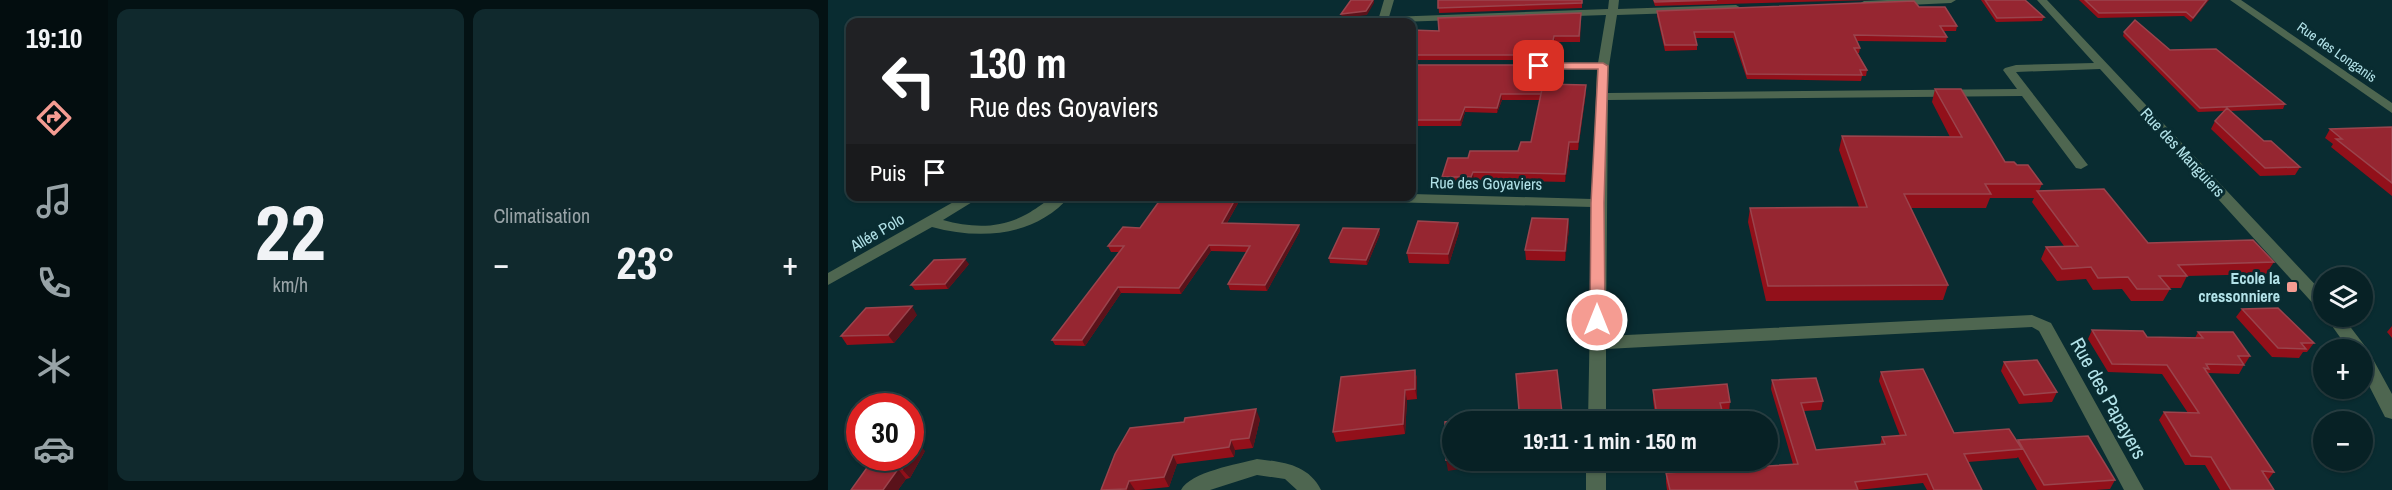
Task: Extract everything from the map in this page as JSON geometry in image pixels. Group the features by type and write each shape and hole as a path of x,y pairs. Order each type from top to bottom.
{"street":[{"path":"1384,18 1389,0"},
{"path":"1856,4 1951,0"},
{"name":"Rue des Manguiers","path":"2042,0 2313,293"},
{"name":"Rue des Longanis","path":"2235,0 2392,109"},
{"path":"1596,411 1598,203 1603,66 1613,5"},
{"path":"1414,18 1613,5 1743,8"},
{"path":"1513,66 1603,66"},
{"path":"2081,165 2009,70 2103,66"},
{"path":"1602,97 2025,92"},
{"name":"Rue des Goyaviers","path":"1416,199 1598,203"},
{"name":"Allée Polo","path":"828,280 967,201"},
{"path":"932,222 959,231 1003,230 1028,220 1056,201"},
{"name":"Rue des Papayers","path":"1597,343 2007,322 2040,323 2045,327 2134,490"},
{"path":"2341,327 2351,339"},
{"path":"2373,375 2392,412"},
{"path":"1191,490 1213,479 1257,467 1290,471 1311,490"},
{"path":"1596,471 1596,490"}],"building":[{"path":"1351,0 1373,0 1366,11 1341,14"},
{"path":"1438,0 1582,0 1582,3 1438,8"},
{"path":"1654,0 1717,0 1655,2"},
{"path":"1985,0 2025,0 2044,17 1997,18"},
{"path":"2085,0 2207,0 2193,18 2186,12 2099,13"},
{"path":"1914,1 1919,7 1945,7 1957,26 1940,26 1947,37 1854,35 1860,48 1854,48 1867,70 1860,70 1862,75 1747,74 1734,32 1694,32 1697,45 1665,45 1657,11"},
{"path":"1581,13 1579,36 1554,36 1550,55 1416,55 1416,30 1439,31 1438,18"},
{"path":"2135,20 2170,50 2216,49 2285,104 2200,108 2124,32"},
{"path":"1416,65 1547,65 1541,94 1501,94 1497,108 1465,107 1460,120 1416,120"},
{"path":"1543,84 1586,85 1578,142 1569,142 1565,174 1473,172 1471,177 1442,177 1448,158 1468,158 1470,151 1518,151 1521,142 1531,142"},
{"path":"1935,89 1961,89 2005,162 2028,165 2042,184 1985,184 1991,194 1904,194 1948,285 1768,286 1750,208 1867,207 1842,136 1962,137"},
{"path":"2227,108 2264,141 2271,141 2300,167 2265,168 2215,121"},
{"path":"2392,127 2392,183 2336,139 2342,139 2330,129"},
{"path":"2104,189 2148,243 2253,240 2274,262 2178,265 2187,276 2159,276 2170,289 2137,289 2128,277 2098,278 2091,267 2062,269 2046,247 2078,246 2037,191"},
{"path":"1159,201 1234,201 1222,223 1299,225 1265,285 1228,284 1250,246 1209,245 1179,288 1118,287 1082,340 1052,340 1124,246 1108,246 1123,227 1140,228"},
{"path":"1532,218 1568,219 1565,251 1525,250"},
{"path":"1418,221 1458,223 1448,254 1407,253"},
{"path":"1343,228 1379,229 1366,260 1329,258"},
{"path":"965,259 945,284 911,285 934,260"},
{"path":"912,306 888,335 841,336 866,308"},
{"path":"2278,308 2313,343 2301,343 2306,349 2278,348 2242,309"},
{"path":"2092,330 2143,331 2147,337 2203,338 2198,332 2233,332 2250,356 2238,356 2244,365 2206,364 2209,369 2204,368 2274,472 2262,471 2274,490 2231,490 2211,457 2191,456 2164,412 2199,413 2167,365 2112,364"},
{"path":"2037,360 2057,392 2024,395 2004,362"},
{"path":"1923,369 1954,433 2009,429 2022,449 1964,454 1982,490 1934,490 1927,474 1855,482 1858,490 1670,490 1666,473 1778,471 1778,465 1798,464 1772,380 1816,378 1823,401 1801,403 1816,450 1885,444 1882,437 1906,435 1881,372"},
{"path":"1415,370 1415,389 1405,390 1403,424 1333,432 1341,377"},
{"path":"1557,370 1562,411 1519,411 1516,374"},
{"path":"1727,384 1730,402 1720,403 1722,411 1656,411 1653,390"},
{"path":"1256,409 1249,438 1231,440 1229,447 1173,455 1164,477 1129,481 1126,489 1101,490 1115,454 1130,428 1184,422 1185,418"},
{"path":"2088,436 2115,480 2044,485 2018,440"},
{"path":"865,471 897,471 883,490 851,490"}],"place":[{"name":"Ecole la cressonniere","path":"2292,287"}],"route":[{"path":"1539,66 1603,66 1597,320"}]}
